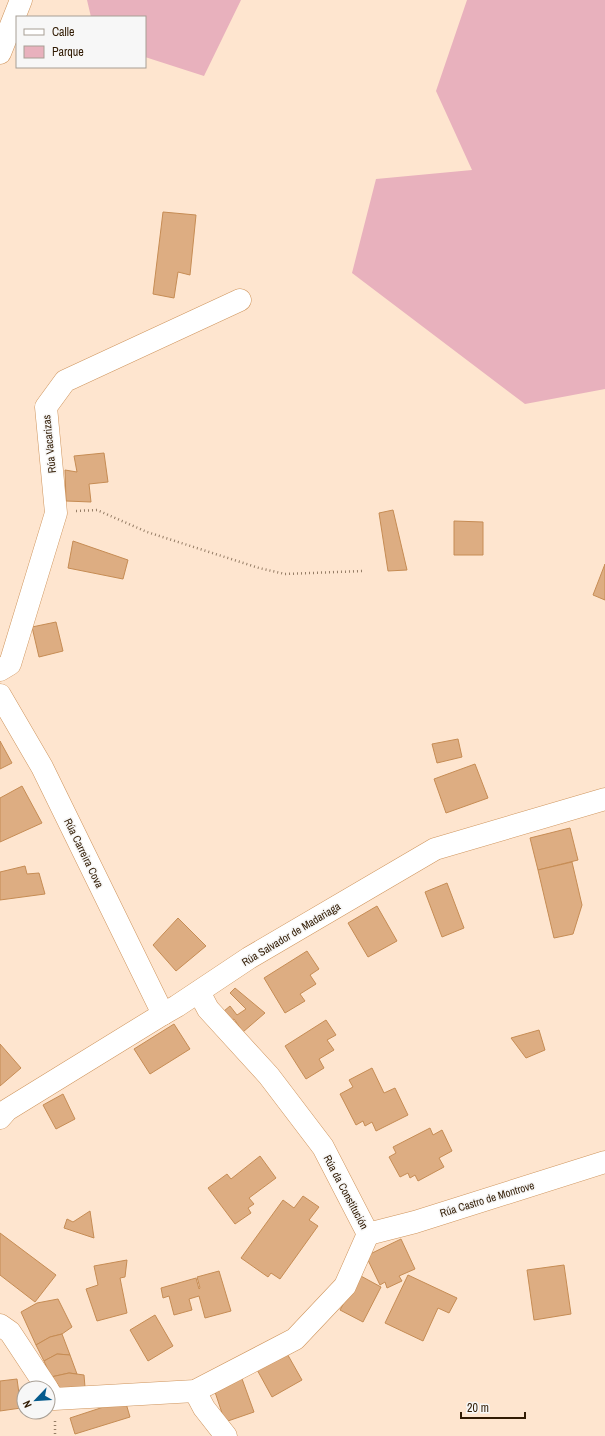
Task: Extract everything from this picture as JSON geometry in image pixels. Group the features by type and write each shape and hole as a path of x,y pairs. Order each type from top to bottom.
{"street":[{"path":"0,53 21,0"},
{"name":"Rúa Vacarizas","path":"0,670 10,664 56,513 46,407 66,381 240,300"},
{"name":"Rúa Carreira Cova","path":"0,695 42,767 163,1014"},
{"name":"Rúa Salvador de Madariaga","path":"0,1118 7,1110 177,1006 249,958 435,849 605,800"},
{"name":"Rúa da Constitución","path":"56,1399 195,1391 295,1339 345,1286 368,1234 322,1147 270,1076 208,1009 199,992"},
{"name":"Rúa Castro de Montrove","path":"368,1234 415,1222 605,1162"},
{"name":"Rúa da Constitución","path":"0,1325 10,1332 41,1380"},
{"path":"195,1391 204,1408 226,1436"}],"path":[{"path":"56,513 97,510 147,532 259,568 285,574 363,571"}],"green space":[{"path":"87,0 241,0 204,76 146,57 146,16 91,16"},
{"path":"467,0 605,0 605,389 525,404 352,273 376,179 472,170 436,91"}],"building":[{"path":"163,212 196,215 190,275 178,272 174,298 153,294"},
{"path":"104,453 108,482 89,484 91,502 66,501 65,470 77,472 74,456"},
{"path":"393,510 407,570 388,571 379,513"},
{"path":"454,521 483,522 483,555 454,555"},
{"path":"73,541 128,560 123,579 68,568"},
{"path":"605,564 605,600 593,595"},
{"path":"56,622 63,651 39,657 32,627"},
{"path":"458,739 462,757 437,763 432,744"},
{"path":"0,741 12,763 0,769"},
{"path":"475,764 488,798 446,813 434,779"},
{"path":"22,786 42,823 0,842 0,798"},
{"path":"570,828 578,860 538,870 530,838"},
{"path":"572,862 582,905 573,934 554,938 538,870"},
{"path":"25,866 27,874 39,873 45,894 0,900 0,872"},
{"path":"447,883 464,928 442,937 425,892"},
{"path":"377,906 397,941 368,957 348,923"},
{"path":"178,918 206,946 176,971 153,945"},
{"path":"307,951 319,969 310,975 316,984 300,994 305,1001 285,1013 264,978"},
{"path":"235,988 265,1013 243,1032 234,1019 228,1022 224,1011 230,1006 237,1015 246,1009 230,993"},
{"path":"326,1020 336,1035 327,1040 334,1050 319,1059 324,1068 306,1079 285,1046"},
{"path":"174,1024 190,1049 150,1074 134,1049"},
{"path":"539,1030 545,1050 526,1058 511,1038"},
{"path":"0,1044 21,1068 0,1086"},
{"path":"372,1068 384,1093 395,1088 408,1115 376,1131 372,1122 365,1126 363,1121 356,1125 340,1094 353,1087 349,1080"},
{"path":"63,1094 75,1119 56,1129 43,1105"},
{"path":"430,1128 433,1135 442,1130 452,1151 439,1158 444,1167 418,1181 415,1175 410,1178 408,1173 400,1177 389,1157 396,1153 393,1147"},
{"path":"260,1156 276,1178 249,1198 254,1204 248,1208 251,1213 235,1224 208,1188 227,1174 231,1179"},
{"path":"303,1196 319,1207 309,1220 318,1226 280,1279 271,1273 268,1277 241,1258 283,1200 294,1208"},
{"path":"90,1211 94,1238 64,1228 67,1219 73,1222"},
{"path":"0,1233 56,1275 35,1302 0,1275"},
{"path":"401,1239 415,1269 399,1276 402,1281 387,1288 385,1282 380,1285 366,1256"},
{"path":"127,1260 125,1277 120,1278 127,1313 97,1321 86,1289 98,1285 94,1266"},
{"path":"564,1265 571,1314 534,1320 527,1270"},
{"path":"219,1271 231,1311 205,1318 199,1296 189,1299 192,1310 174,1315 169,1296 163,1298 161,1288 196,1278 199,1289 197,1277"},
{"path":"359,1275 381,1287 363,1322 340,1310"},
{"path":"408,1275 457,1298 449,1313 438,1308 423,1341 385,1323"},
{"path":"58,1299 72,1327 62,1334 50,1337 36,1345 21,1312 37,1303"},
{"path":"155,1315 173,1346 148,1361 130,1330"},
{"path":"62,1334 70,1355 57,1354 44,1361 36,1345 50,1337"},
{"path":"285,1350 302,1380 272,1397 255,1366"},
{"path":"57,1354 70,1355 77,1374 69,1373 51,1377 44,1361"},
{"path":"69,1373 84,1375 85,1387 56,1388 56,1380 52,1380 51,1377"},
{"path":"241,1376 254,1412 225,1422 213,1386"},
{"path":"17,1379 16,1409 0,1411 0,1381"},
{"path":"125,1400 130,1417 75,1434 70,1418"}]}
